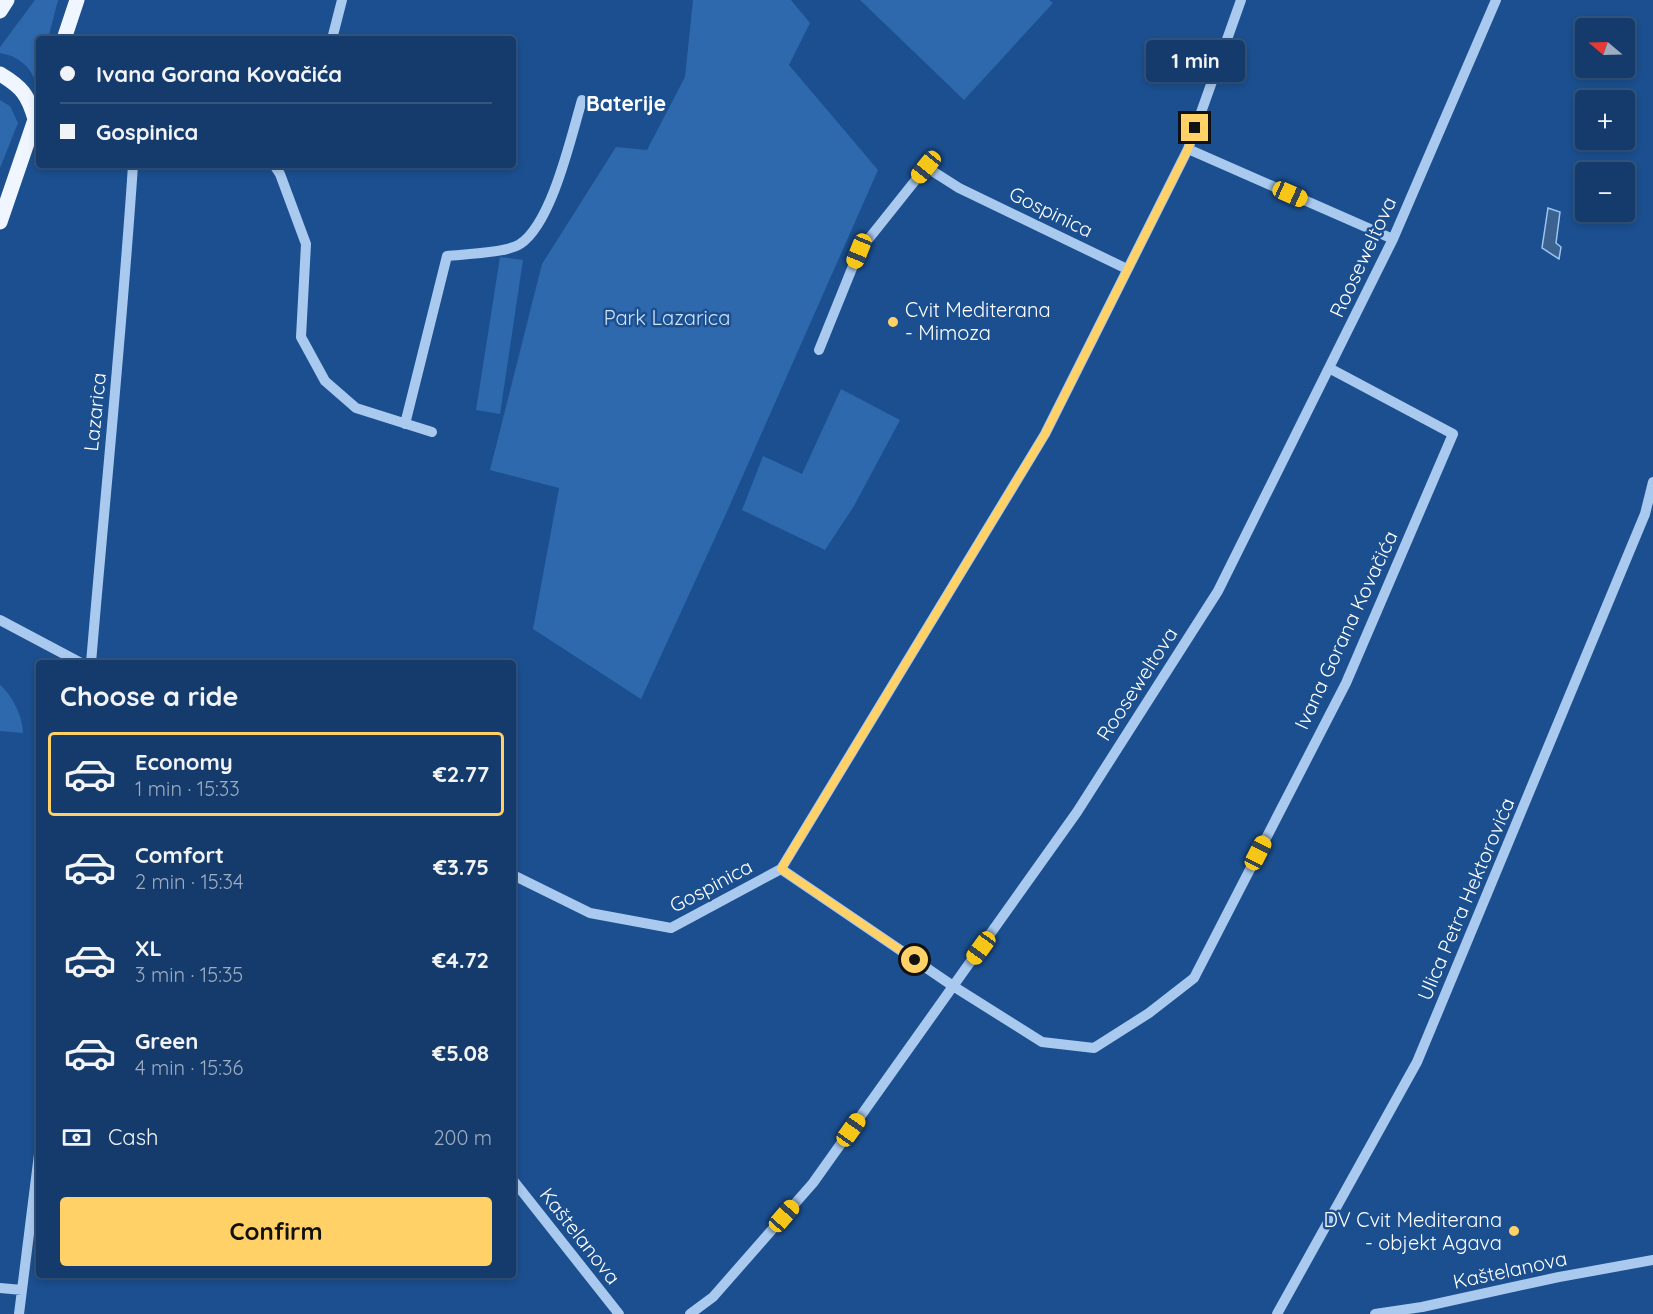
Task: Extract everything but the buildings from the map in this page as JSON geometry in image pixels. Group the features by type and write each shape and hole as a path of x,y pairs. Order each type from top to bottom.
{"main road":[{"path":"0,11 7,0"},
{"path":"65,36 77,0"},
{"path":"0,74 17,85 36,112"},
{"path":"1,217 36,117"}],"street":[{"path":"333,36 342,0"},
{"name":"Gospinica","path":"516,876 591,913 671,928 781,869 1045,434 1188,149 1241,0"},
{"name":"Rooseweltova","path":"690,1314 713,1297 813,1183 1077,812 1218,591 1393,240 1496,0"},
{"path":"405,424 447,256 488,252 520,244 540,224 557,182 582,100"},
{"path":"1188,149 1393,240"},
{"name":"Gospinica","path":"819,350 859,251 926,167 959,188 1127,269"},
{"name":"Lazarica","path":"91,660 124,309 133,168"},
{"path":"277,168 306,244 302,337 325,381 356,408 432,432"},
{"name":"Ivana Gorana Kovačića","path":"781,869 953,986 1042,1042 1094,1048 1149,1013 1194,978 1346,683 1453,434 1329,368"},
{"name":"Ulica Petra Hektorovića","path":"1277,1314 1417,1062 1645,514 1653,482"},
{"path":"0,621 75,660"},
{"path":"19,1314 36,1178"},
{"name":"Kaštelanova","path":"516,1184 620,1314"},
{"name":"Kaštelanova","path":"1375,1314 1422,1307 1559,1277 1653,1260"},
{"path":"0,1288 22,1290"}],"green space":[{"path":"35,0 58,0 49,36 36,36 36,84 27,67 13,57 0,53 0,47"},
{"name":"Park Lazarica","path":"693,0 791,0 810,23 789,65 878,170 725,516 641,699 533,629 559,488 490,470 542,264 616,147 647,150 685,77"},
{"path":"860,0 1049,0 1053,3 964,100"},
{"path":"0,100 10,106 18,123 0,168"},
{"path":"500,257 523,260 500,414 476,410"},
{"path":"841,389 900,420 854,506 825,550 742,510 763,456 802,474"},
{"path":"0,685 9,694 16,707 23,733 0,731"}],"shaded area":[{"path":"1548,208 1560,212 1556,243 1561,247 1559,259 1542,248"}],"place":[{"name":"Cvit Mediterana - Mimoza","path":"893,322"},
{"name":"DV Cvit Mediterana - objekt Agava","path":"1514,1231"}],"district":[{"name":"Baterije","path":"626,104"}],"route":[{"path":"915,960 781,869 1045,434 1188,149 1195,128"}]}
